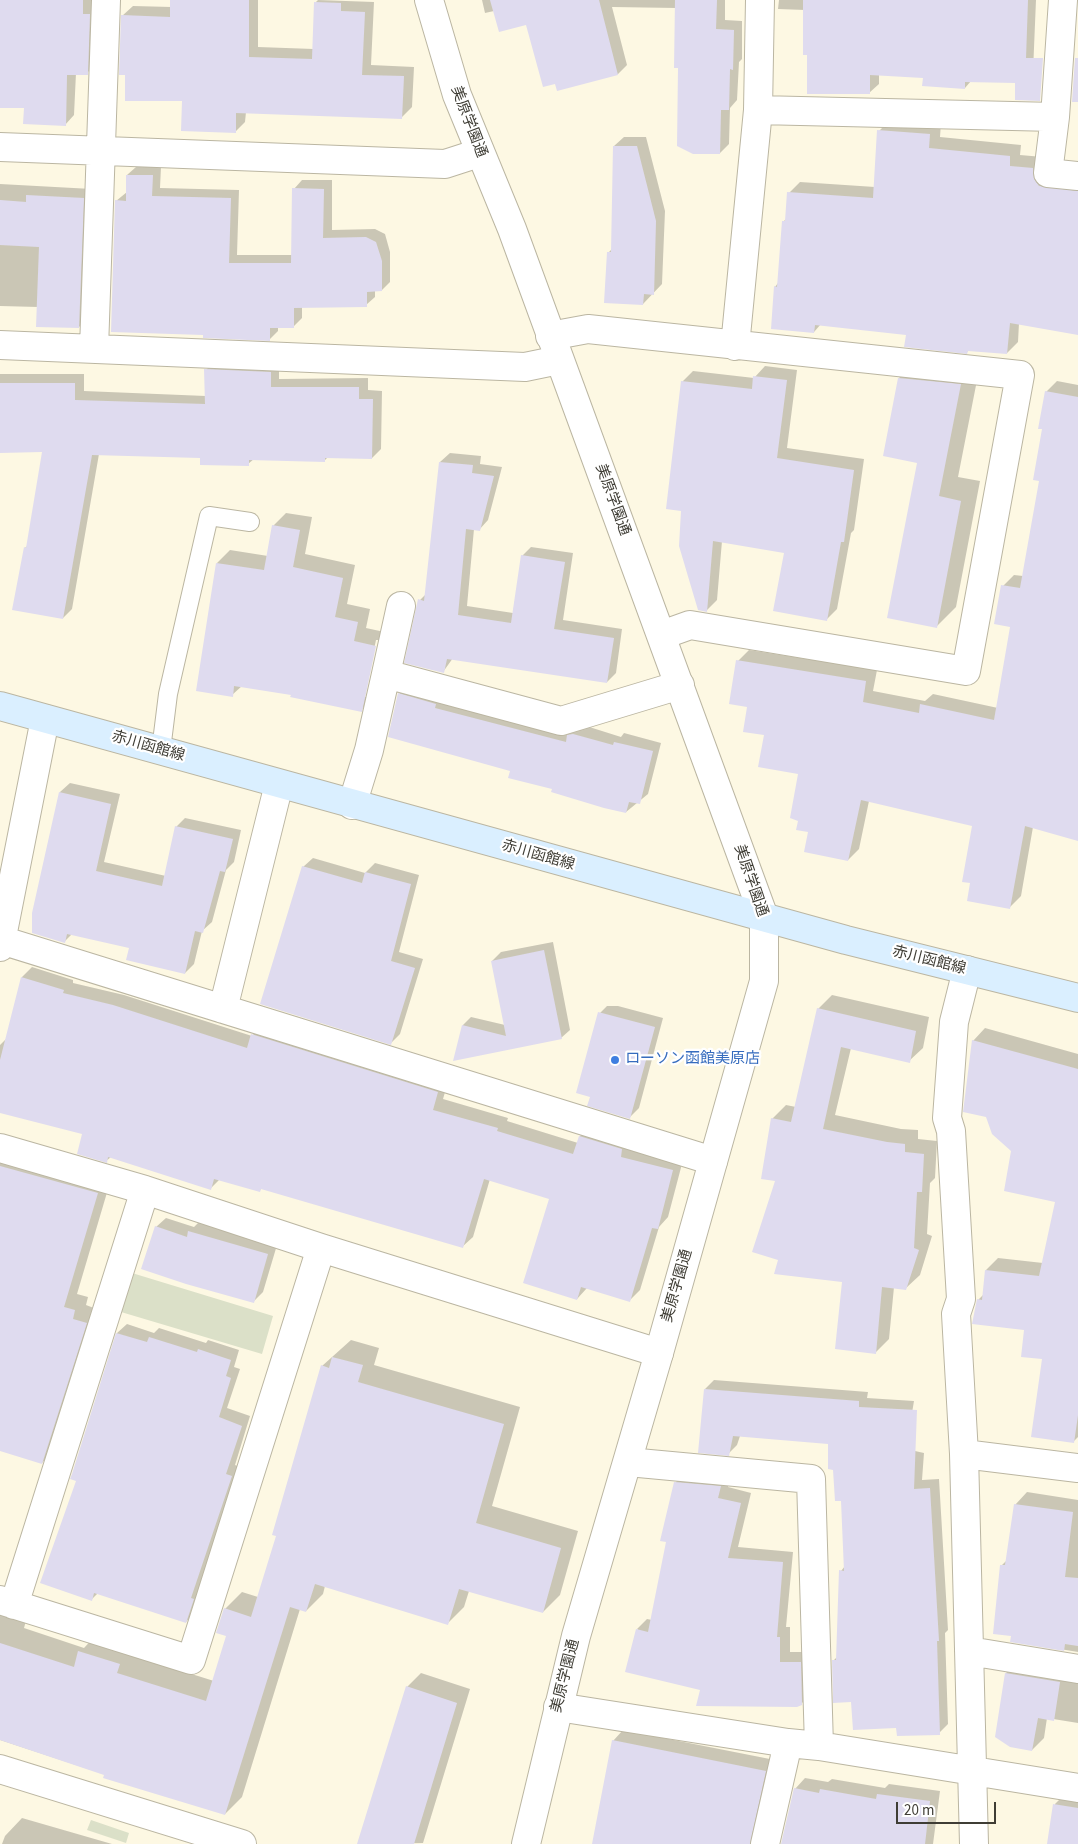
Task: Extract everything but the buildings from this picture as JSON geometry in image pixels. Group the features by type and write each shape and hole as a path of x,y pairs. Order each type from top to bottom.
{"main road":[{"name":"赤川函館線","path":"0,706 764,917 1078,998"}],"street":[{"path":"94,349 106,0"},
{"name":"美原学園通","path":"429,0 448,66 479,153 512,229 764,917 764,981 628,1462 576,1636 526,1844"},
{"path":"735,346 758,110 760,0"},
{"path":"1063,0 1055,117 1048,173 1078,176"},
{"path":"758,110 1055,117"},
{"path":"0,147 445,164 479,153"},
{"path":"0,345 525,367 588,329 1020,375 966,672 690,626 662,635"},
{"path":"352,804 369,750 401,606"},
{"path":"386,674 561,721 680,686"},
{"path":"45,719 1,944 223,1009 713,1161"},
{"path":"223,1009 279,784"},
{"path":"967,970 954,1022 948,1118 951,1131 961,1299 956,1314 964,1454 974,1844"},
{"path":"0,1148 145,1190 322,1248 659,1353"},
{"path":"145,1190 7,1603 191,1660 322,1248"},
{"path":"964,1454 1078,1468"},
{"path":"628,1462 811,1479 819,1746"},
{"path":"969,1651 1078,1669"},
{"path":"558,1707 788,1743 819,1746 1078,1788"},
{"path":"766,1844 788,1743"},
{"path":"0,1769 242,1844"}],"lane":[{"path":"161,750 168,694 209,516 250,522"}],"green space":[{"path":"132,1273 273,1316 262,1354 121,1312"},
{"path":"91,1820 129,1833 126,1843 87,1830"}],"place":[{"name":"ローソン函館美原店","path":"615,1060"}]}
